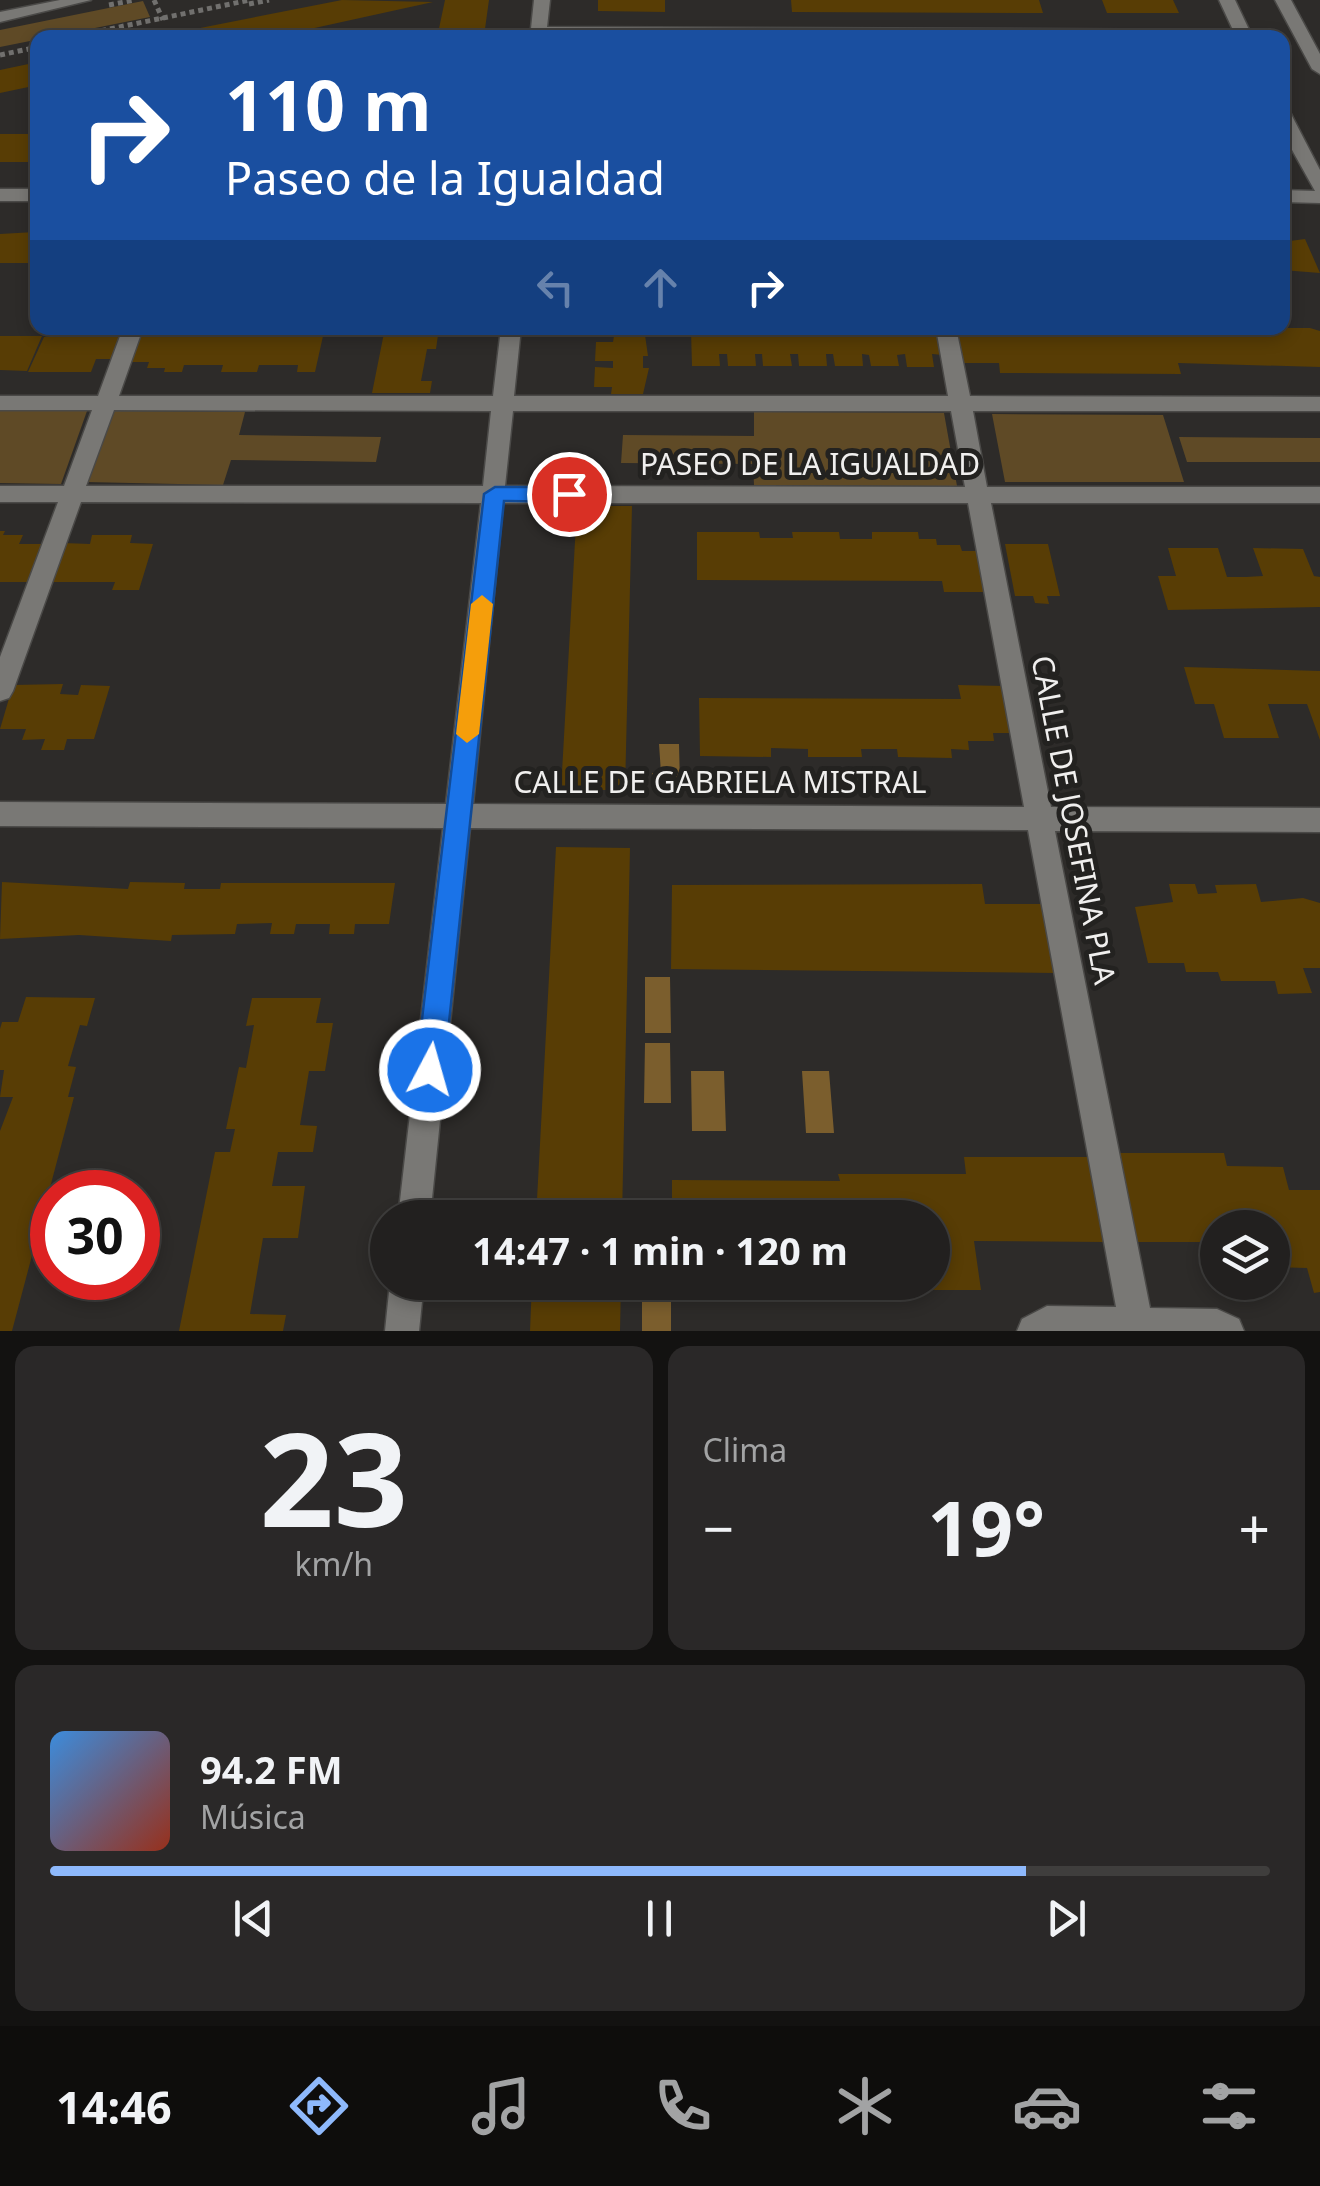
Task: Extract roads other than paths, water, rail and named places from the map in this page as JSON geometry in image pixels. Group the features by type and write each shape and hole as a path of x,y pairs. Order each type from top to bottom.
{"street":[{"path":"0,16 83,0"},
{"path":"539,30 542,0"},
{"path":"1226,0 1241,30"},
{"path":"1283,0 1320,69"},
{"path":"1290,129 1320,185"},
{"path":"0,195 30,195"},
{"path":"1290,196 1320,197"},
{"path":"0,691 129,335"},
{"path":"416,1200 510,335"},
{"name":"CALLE DE JOSEFINA PLA","path":"947,335 1136,1326"},
{"name":"PASEO DE LA IGUALDAD","path":"0,403 1320,404"},
{"name":"PASEO DE LA IGUALDAD","path":"0,494 1320,495"},
{"name":"CALLE DE GABRIELA MISTRAL","path":"0,814 458,813 1320,820"},
{"path":"402,1331 405,1300"},
{"path":"1034,1331 1047,1323 1218,1326 1227,1331"}]}
